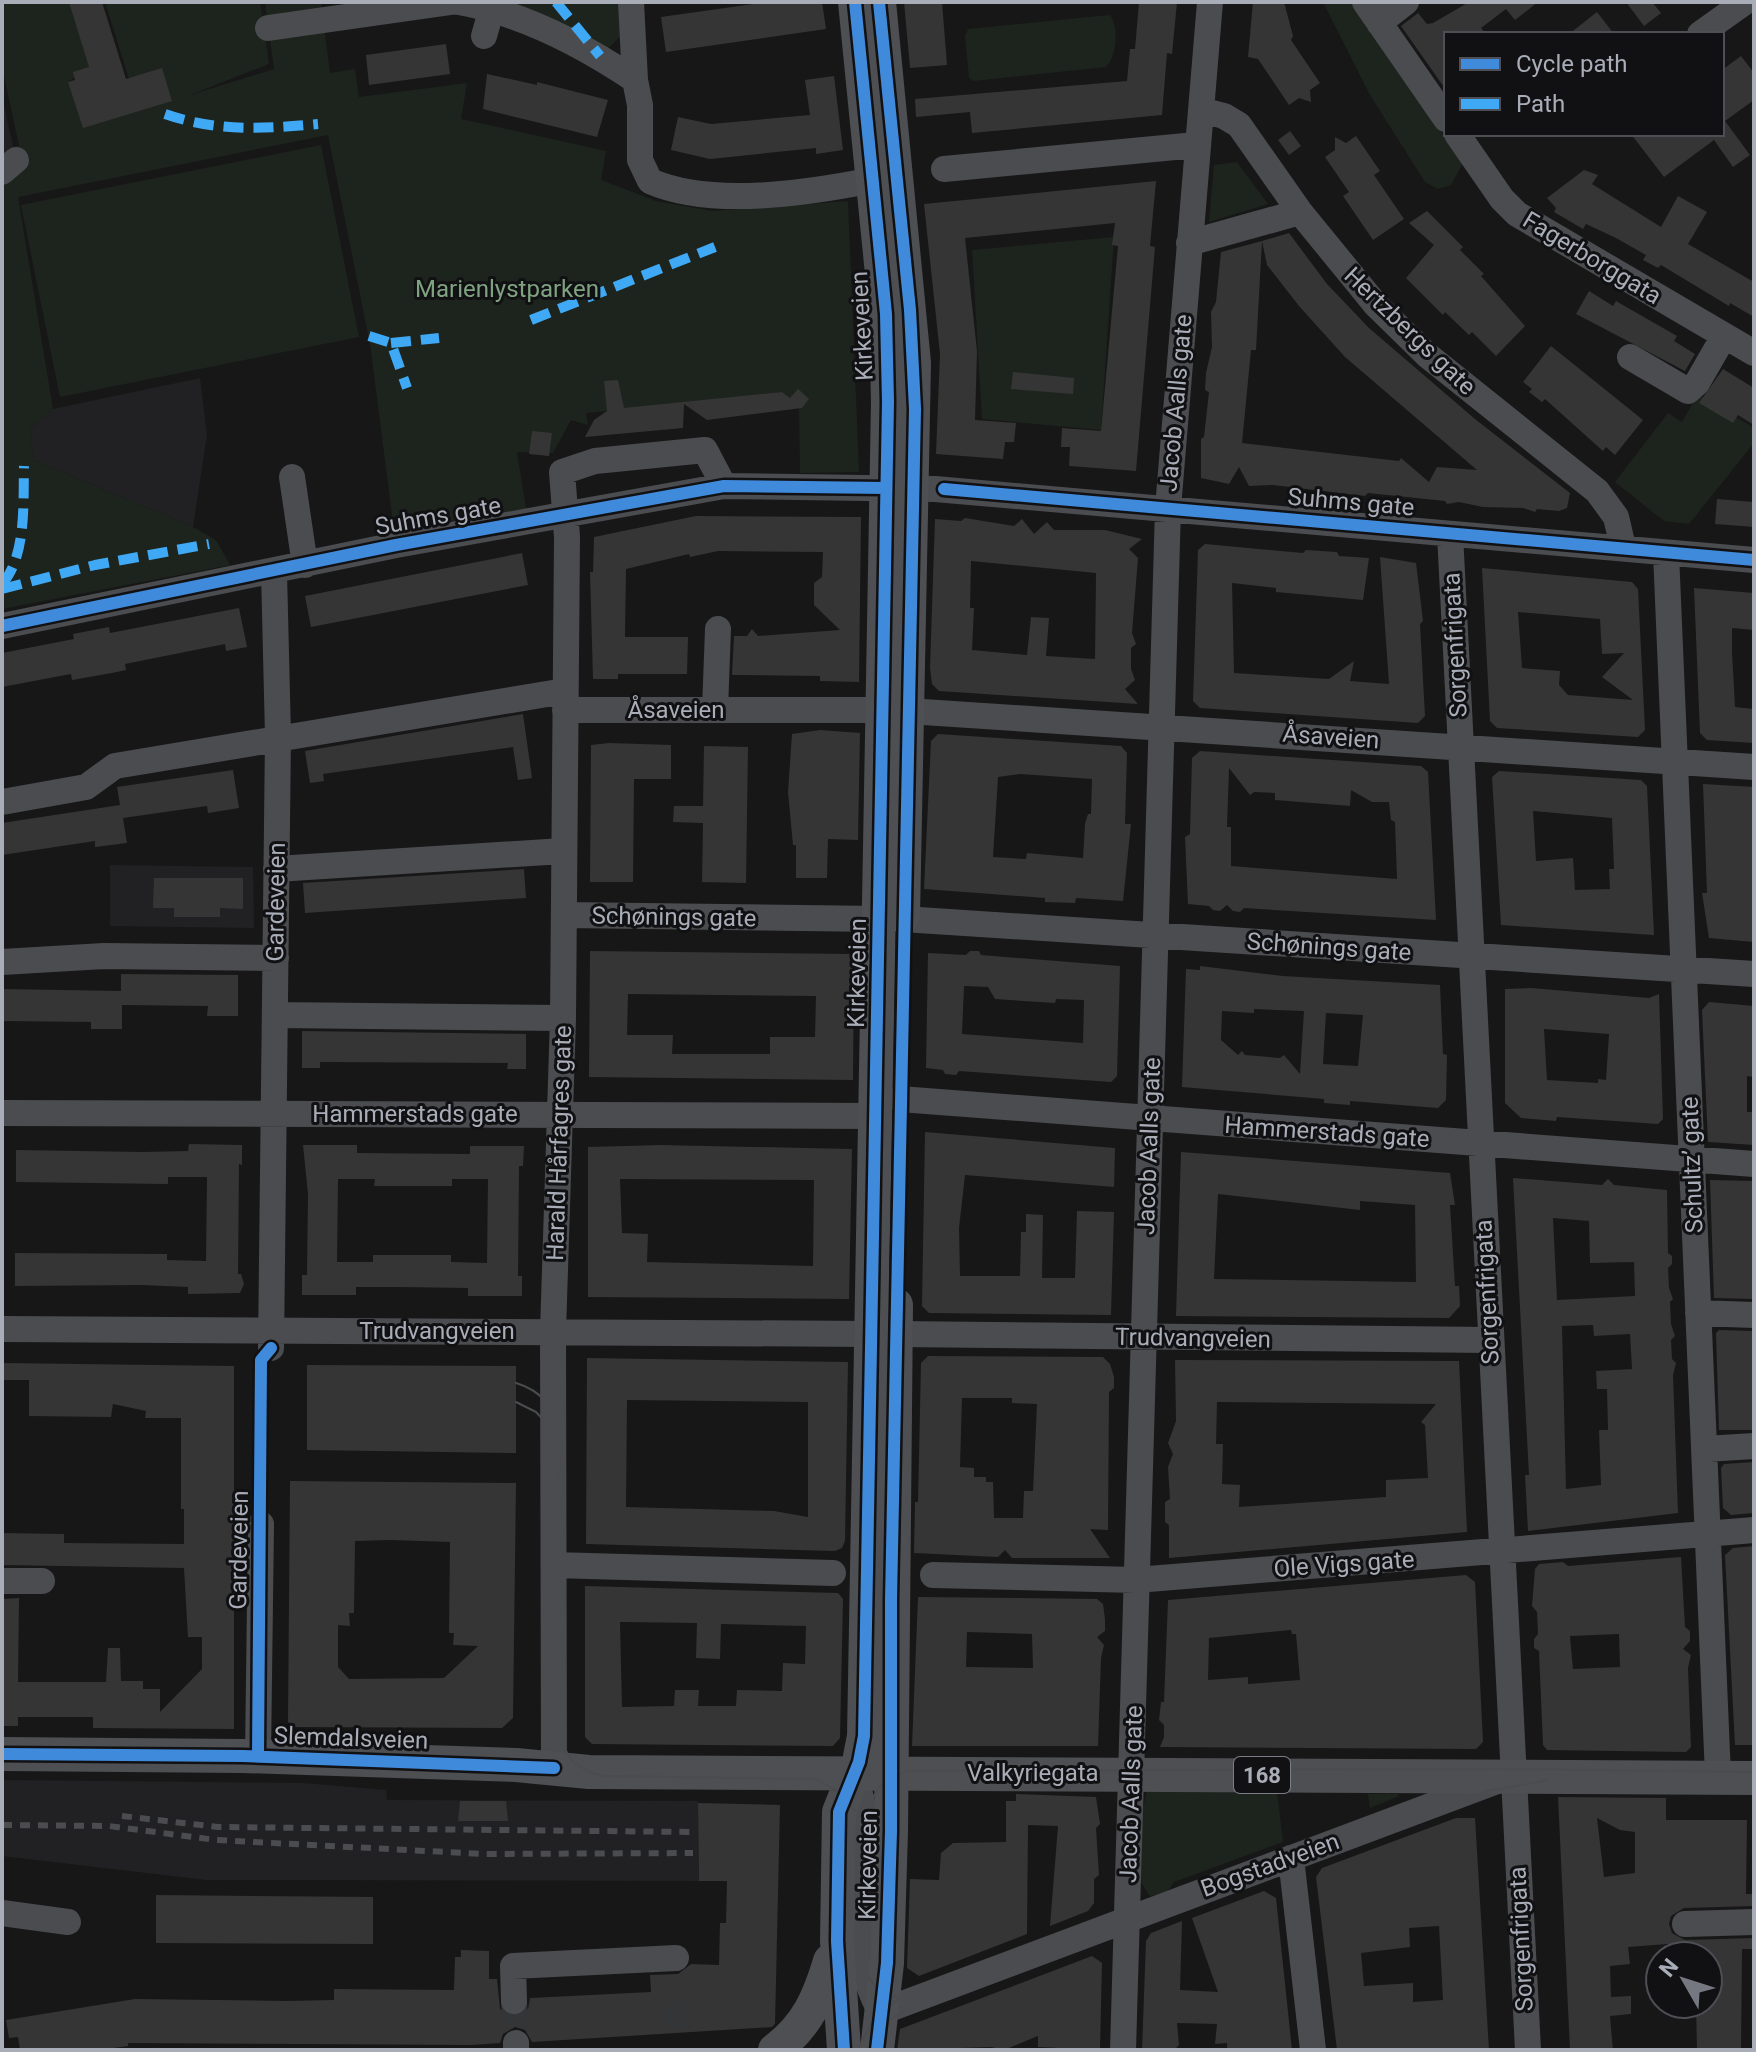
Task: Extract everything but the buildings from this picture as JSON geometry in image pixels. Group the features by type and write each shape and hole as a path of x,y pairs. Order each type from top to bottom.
{"main road":[{"name":"Kirkeveien","path":"837,1941 839,1812 855,1773 864,1736 884,1334 899,488 886,314 855,2"},
{"name":"Kirkeveien","path":"879,2 914,363 899,488"},
{"name":"Kirkeveien","path":"877,2050 887,1963 891,1773 884,1334"},
{"name":"Slemdalsveien","path":"2,1754 258,1756 554,1768"},
{"name":"Valkyriegata","path":"554,1768 589,1772 1512,1776"},
{"name":"Bogstadveien","path":"1512,1776 1754,1778"},
{"name":"Bogstadveien","path":"775,2050 791,2038 811,2013 837,1941"},
{"path":"837,1941 843,2041"},
{"name":"Bogstadveien","path":"775,2050 806,2050 843,2041 881,2012"}],"street":[{"path":"268,28 451,2"},
{"path":"459,2 492,8 600,56 635,80"},
{"path":"631,2 642,170 650,181 670,190 722,197 873,180"},
{"name":"Jacob Aalls gate","path":"1123,2050 1153,936 1168,508 1210,2"},
{"path":"1406,2 1372,12 1444,116"},
{"path":"1703,32 1745,2"},
{"path":"484,36 492,8"},
{"name":"Hertzbergs gate","path":"1201,110 1224,116 1239,125 1300,212 1355,282 1427,355 1597,491 1616,517 1623,547"},
{"name":"Fagerborggata","path":"1458,136 1502,199 1517,214 1754,353"},
{"path":"944,169 1196,145"},
{"path":"1189,243 1300,212"},
{"path":"1630,357 1688,391 1697,383 1724,336"},
{"name":"Harald Hårfagres gate","path":"554,1768 553,1332 563,1018 567,517 562,472 595,461 705,450 724,486"},
{"path":"292,477 305,565"},
{"name":"Suhms gate","path":"2,626 401,544 567,517 724,486 899,488 1168,508 1754,560"},
{"name":"Sorgenfrigata","path":"1450,534 1528,2050"},
{"name":"Schultz’ gate","path":"1666,553 1718,1776"},
{"name":"Gardeveien","path":"271,1338 278,736 274,572"},
{"path":"715,710 718,629"},
{"name":"Åsaveien","path":"2,802 86,787 115,766 278,736 565,701 715,710 896,711 1754,767"},
{"path":"276,869 563,851"},
{"name":"Schønings gate","path":"564,915 892,919 1754,974"},
{"path":"2,962 104,956 276,958"},
{"path":"275,1015 563,1018"},
{"name":"Hammerstads gate","path":"2,1113 560,1114 888,1108 1150,1119 1754,1164"},
{"path":"1698,1313 1754,1315"},
{"name":"Trudvangveien","path":"2,1329 271,1338 553,1332 1490,1340"},
{"path":"1705,1449 1754,1446"},
{"name":"Gardeveien","path":"258,1756 261,1524"},
{"name":"Ole Vigs gate","path":"933,1575 1136,1580 1754,1530"},
{"path":"554,1565 833,1573"},
{"path":"2,1581 42,1581"},
{"name":"Kirkeveien","path":"855,1773 865,1830 862,1949 868,1987 881,2012"},
{"name":"Bogstadveien","path":"881,2012 1512,1776"},
{"path":"1291,1858 1313,2050"},
{"path":"2,1913 68,1922"},
{"path":"1685,1924 1754,1922"},
{"path":"514,2001 513,1966 676,1958"}],"shaded area":[{"path":"2,96 16,160 2,172"},
{"path":"200,378 207,435 193,527 34,460 30,429 53,409"},
{"path":"110,865 253,867 254,928 110,926"},
{"path":"2,1780 303,1783 386,1790 387,1800 698,1801 699,1881 206,1880 2,1856"}],"green space":[{"name":"Marienlystparken","path":"2,2 71,2 91,67 69,81 83,127 129,79 105,2 260,2 269,64 190,95 274,69 265,2 321,2 330,73 355,69 359,97 467,83 461,119 606,151 601,180 656,201 712,211 848,201 859,472 800,473 799,406 782,392 586,413 588,425 571,420 553,453 517,452 526,509 394,530 370,344 328,135 18,197 53,409 30,429 34,460 193,527 216,540 230,565 2,609 2,172 13,147 19,146 2,66"},
{"path":"459,2 631,2 623,34 600,56"},
{"path":"1323,2 1358,2 1389,58 1463,163 1451,185 1438,189 1425,182 1370,95"},
{"path":"1110,15 1116,41 1113,56 1106,67 974,81 969,78 965,36 968,29"},
{"path":"321,145 359,337 60,397 21,205"},
{"path":"1237,162 1268,204 1209,222 1214,165"},
{"path":"1114,237 1101,430 982,419 972,250"},
{"path":"1698,394 1754,428 1754,443 1689,524 1664,521 1615,482 1668,413 1682,422"},
{"path":"1147,1790 1277,1792 1283,1842 1174,1882 1167,1892 1150,1896 1141,1883 1142,1812"},
{"path":"1368,1794 1397,1794 1399,1796 1370,1808"}],"tunnel":[{"path":"514,2001 516,2043"},
{"path":"676,2002 677,2036"}],"tram line":[{"path":"516,1383 533,1390 552,1409 560,1435"},
{"path":"516,1402 536,1412 557,1441 560,1463 554,1514 555,1732 572,1761 589,1772 604,1776 816,1779 841,1793 855,1811"},
{"path":"939,1994 913,1999 890,1994 871,1980 860,1956 864,1812 880,1786 906,1771 1499,1769 1754,1772"},
{"path":"871,2050 889,2020 917,2003 1488,1791 1549,1780"},
{"path":"858,2050 875,2015 904,1996"}],"railway":[{"path":"122,1816 218,1827 693,1832"},
{"path":"2,1825 109,1826 216,1840 484,1854 693,1853"}],"marked path":[{"path":"556,2 600,56"},
{"path":"165,114 203,124 241,128 318,124"},
{"path":"531,320 715,247"},
{"path":"369,336 391,343 407,388"},
{"path":"391,343 439,338"},
{"path":"2,584 16,559 20,544 24,466"},
{"path":"2,589 95,565 209,544"}],"cycle path":[{"path":"844,2050 837,1941 839,1812 859,1762 864,1736 888,402 886,314 855,2"},
{"path":"877,2050 887,1963 891,1831 891,1600 915,409 910,310 879,2"},
{"path":"2,626 396,545 724,486 886,488"},
{"path":"944,489 1754,560"},
{"path":"258,1756 261,1360 271,1348"},
{"path":"2,1754 243,1756 554,1768"}]}
